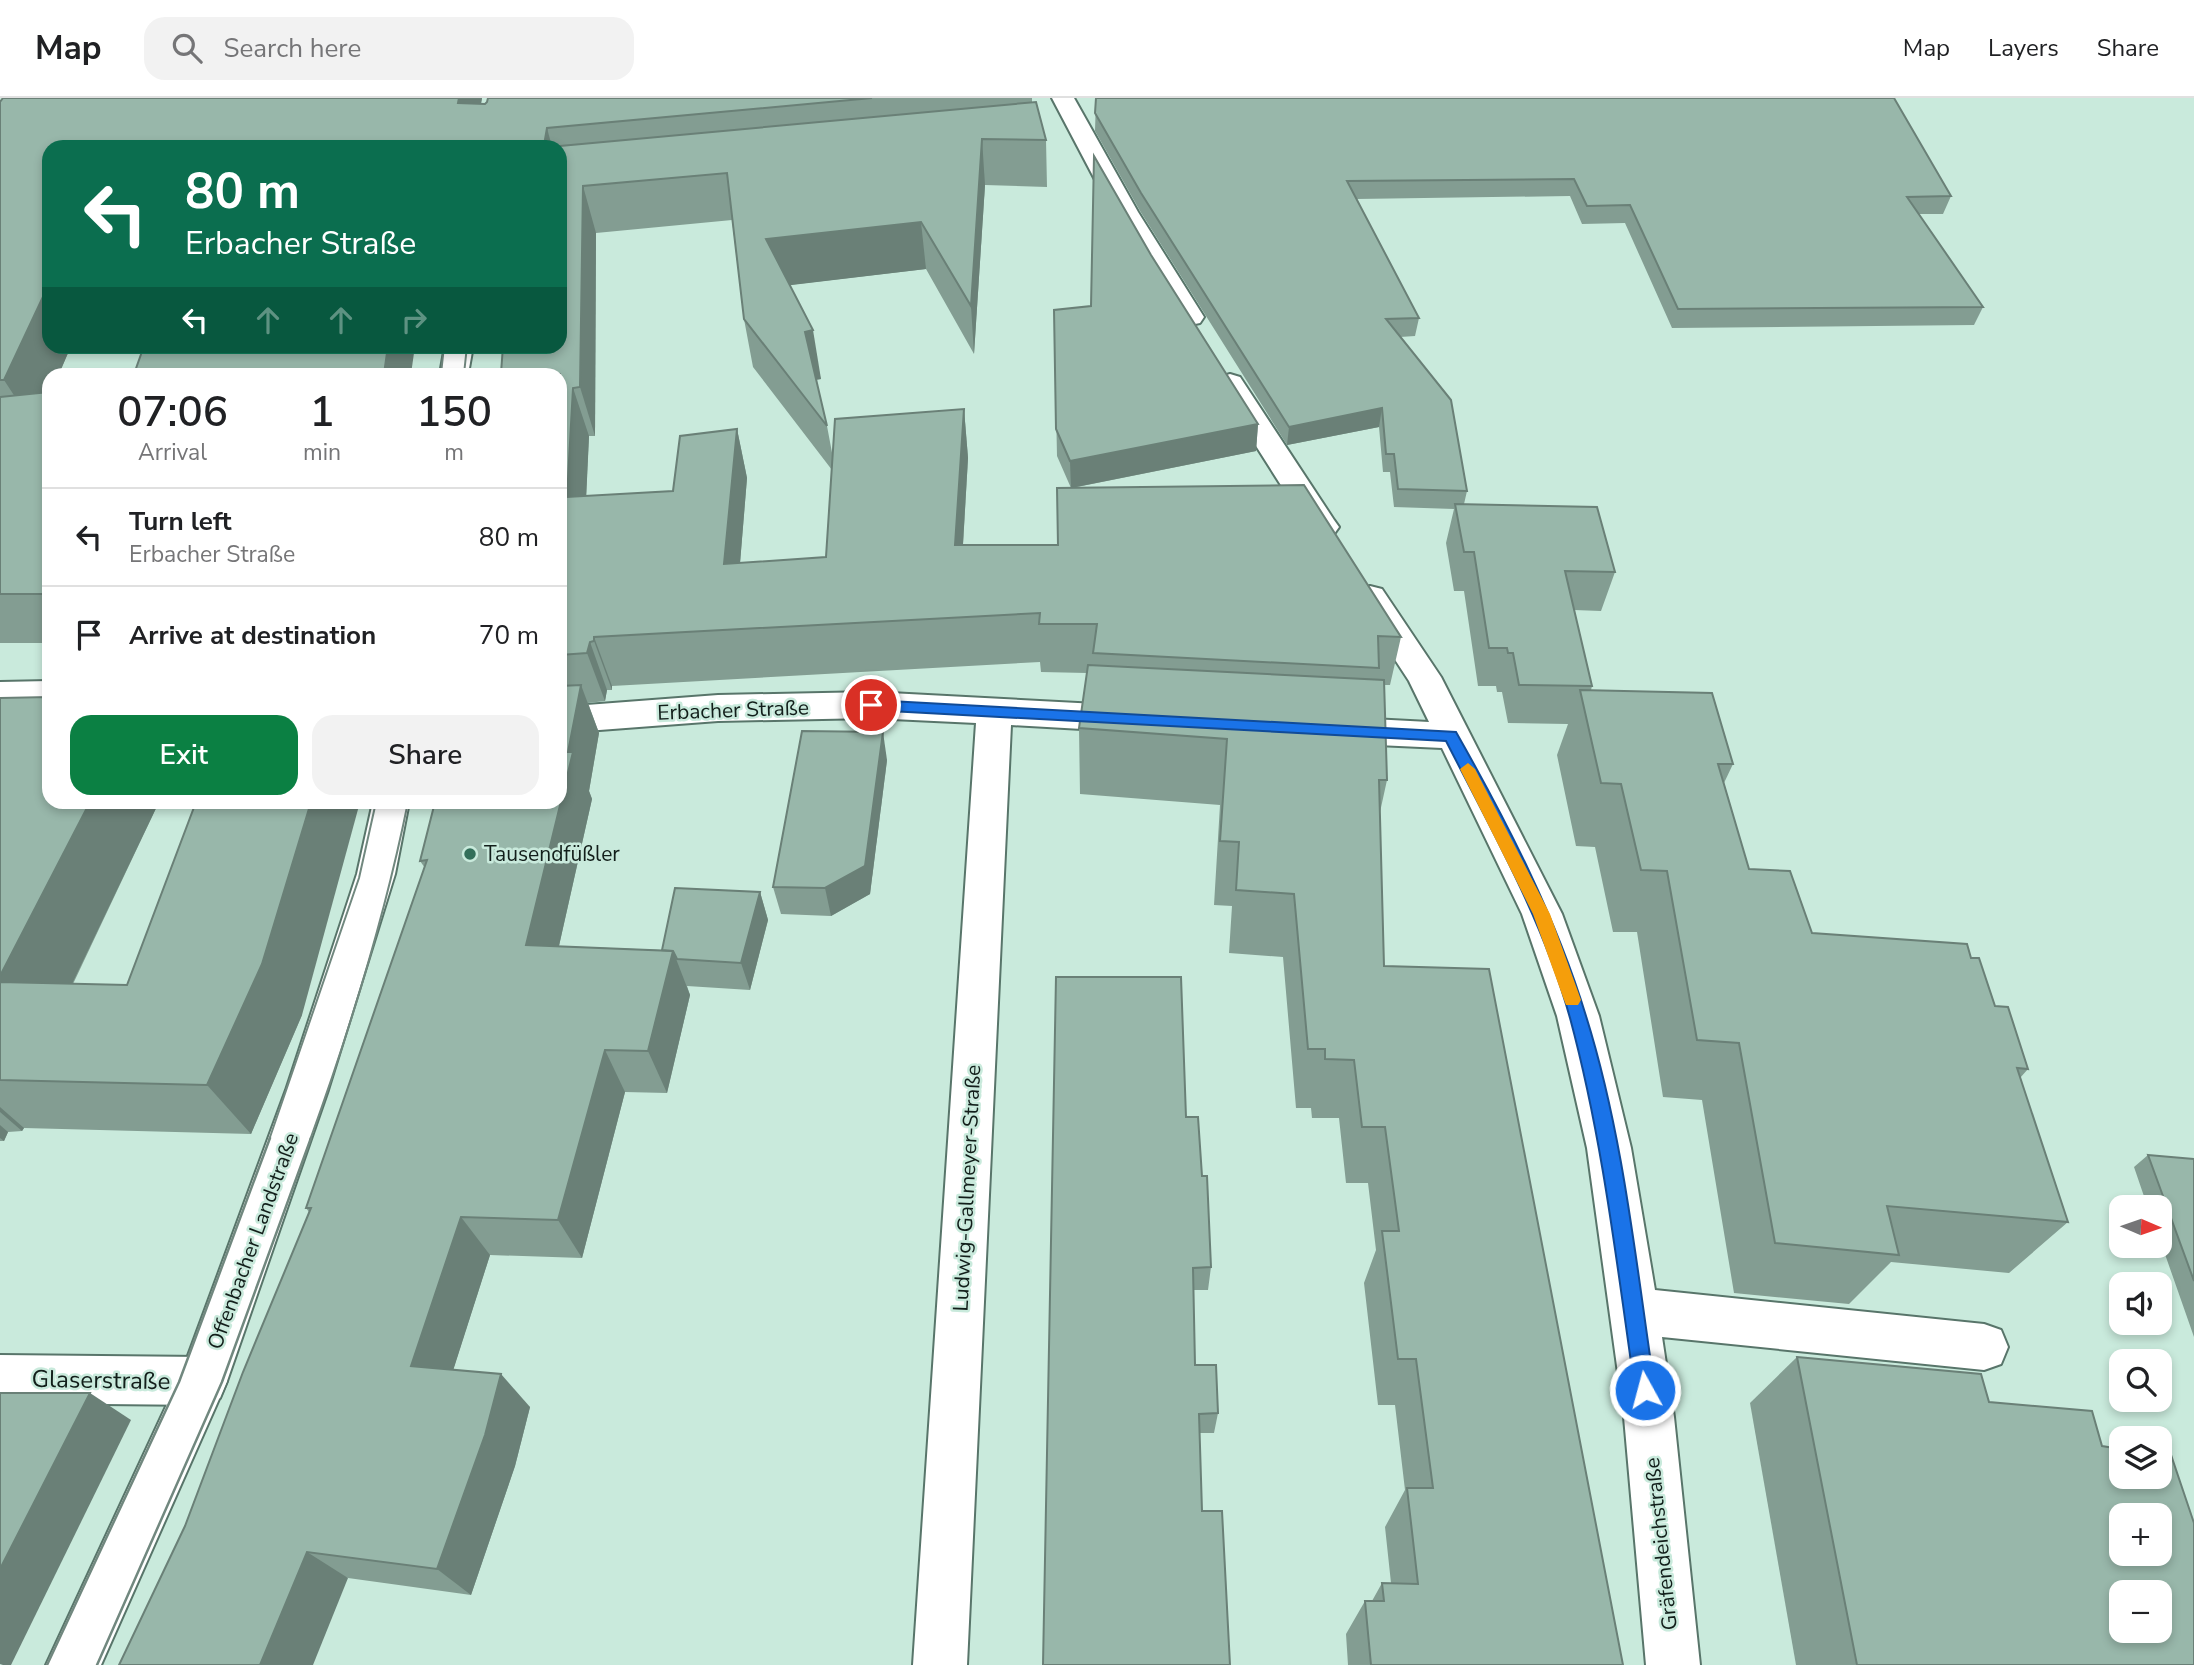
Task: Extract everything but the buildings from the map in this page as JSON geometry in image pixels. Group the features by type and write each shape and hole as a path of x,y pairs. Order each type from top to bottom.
{"street":[{"name":"Gräfendeichstraße","path":"1063,98 1068,135 1125,212 1266,441 1424,677 1451,736 1542,914 1578,1016 1609,1148 1649,1417 1673,1665"},
{"path":"0,694 42,693"},
{"name":"Erbacher Straße","path":"567,719 718,708 843,706 1160,720"},
{"name":"Ludwig-Gallmeyer-Straße","path":"940,1665 994,711"},
{"path":"1299,728 1451,736"},
{"name":"Offenbacher Landstraße","path":"73,1665 203,1381 307,1090 376,874 390,809"},
{"path":"1635,1311 1984,1347"},
{"name":"Glaserstraße","path":"0,1379 203,1381"}],"tram line":[{"path":"442,368 443,354"},
{"path":"465,368 466,354"},
{"path":"269,1140 359,878 374,809"},
{"path":"310,1140 365,972 389,887 406,809"},
{"path":"47,1665 179,1382 270,1138"},
{"path":"97,1665 222,1382 311,1138"}],"slow traffic":[{"path":"1468,769 1542,914 1572,1000"}],"place":[{"name":"Tausendfüßler","path":"470,854"}],"route":[{"path":"871,705 1451,736 1542,914 1578,1016 1609,1148 1645,1390"}]}
